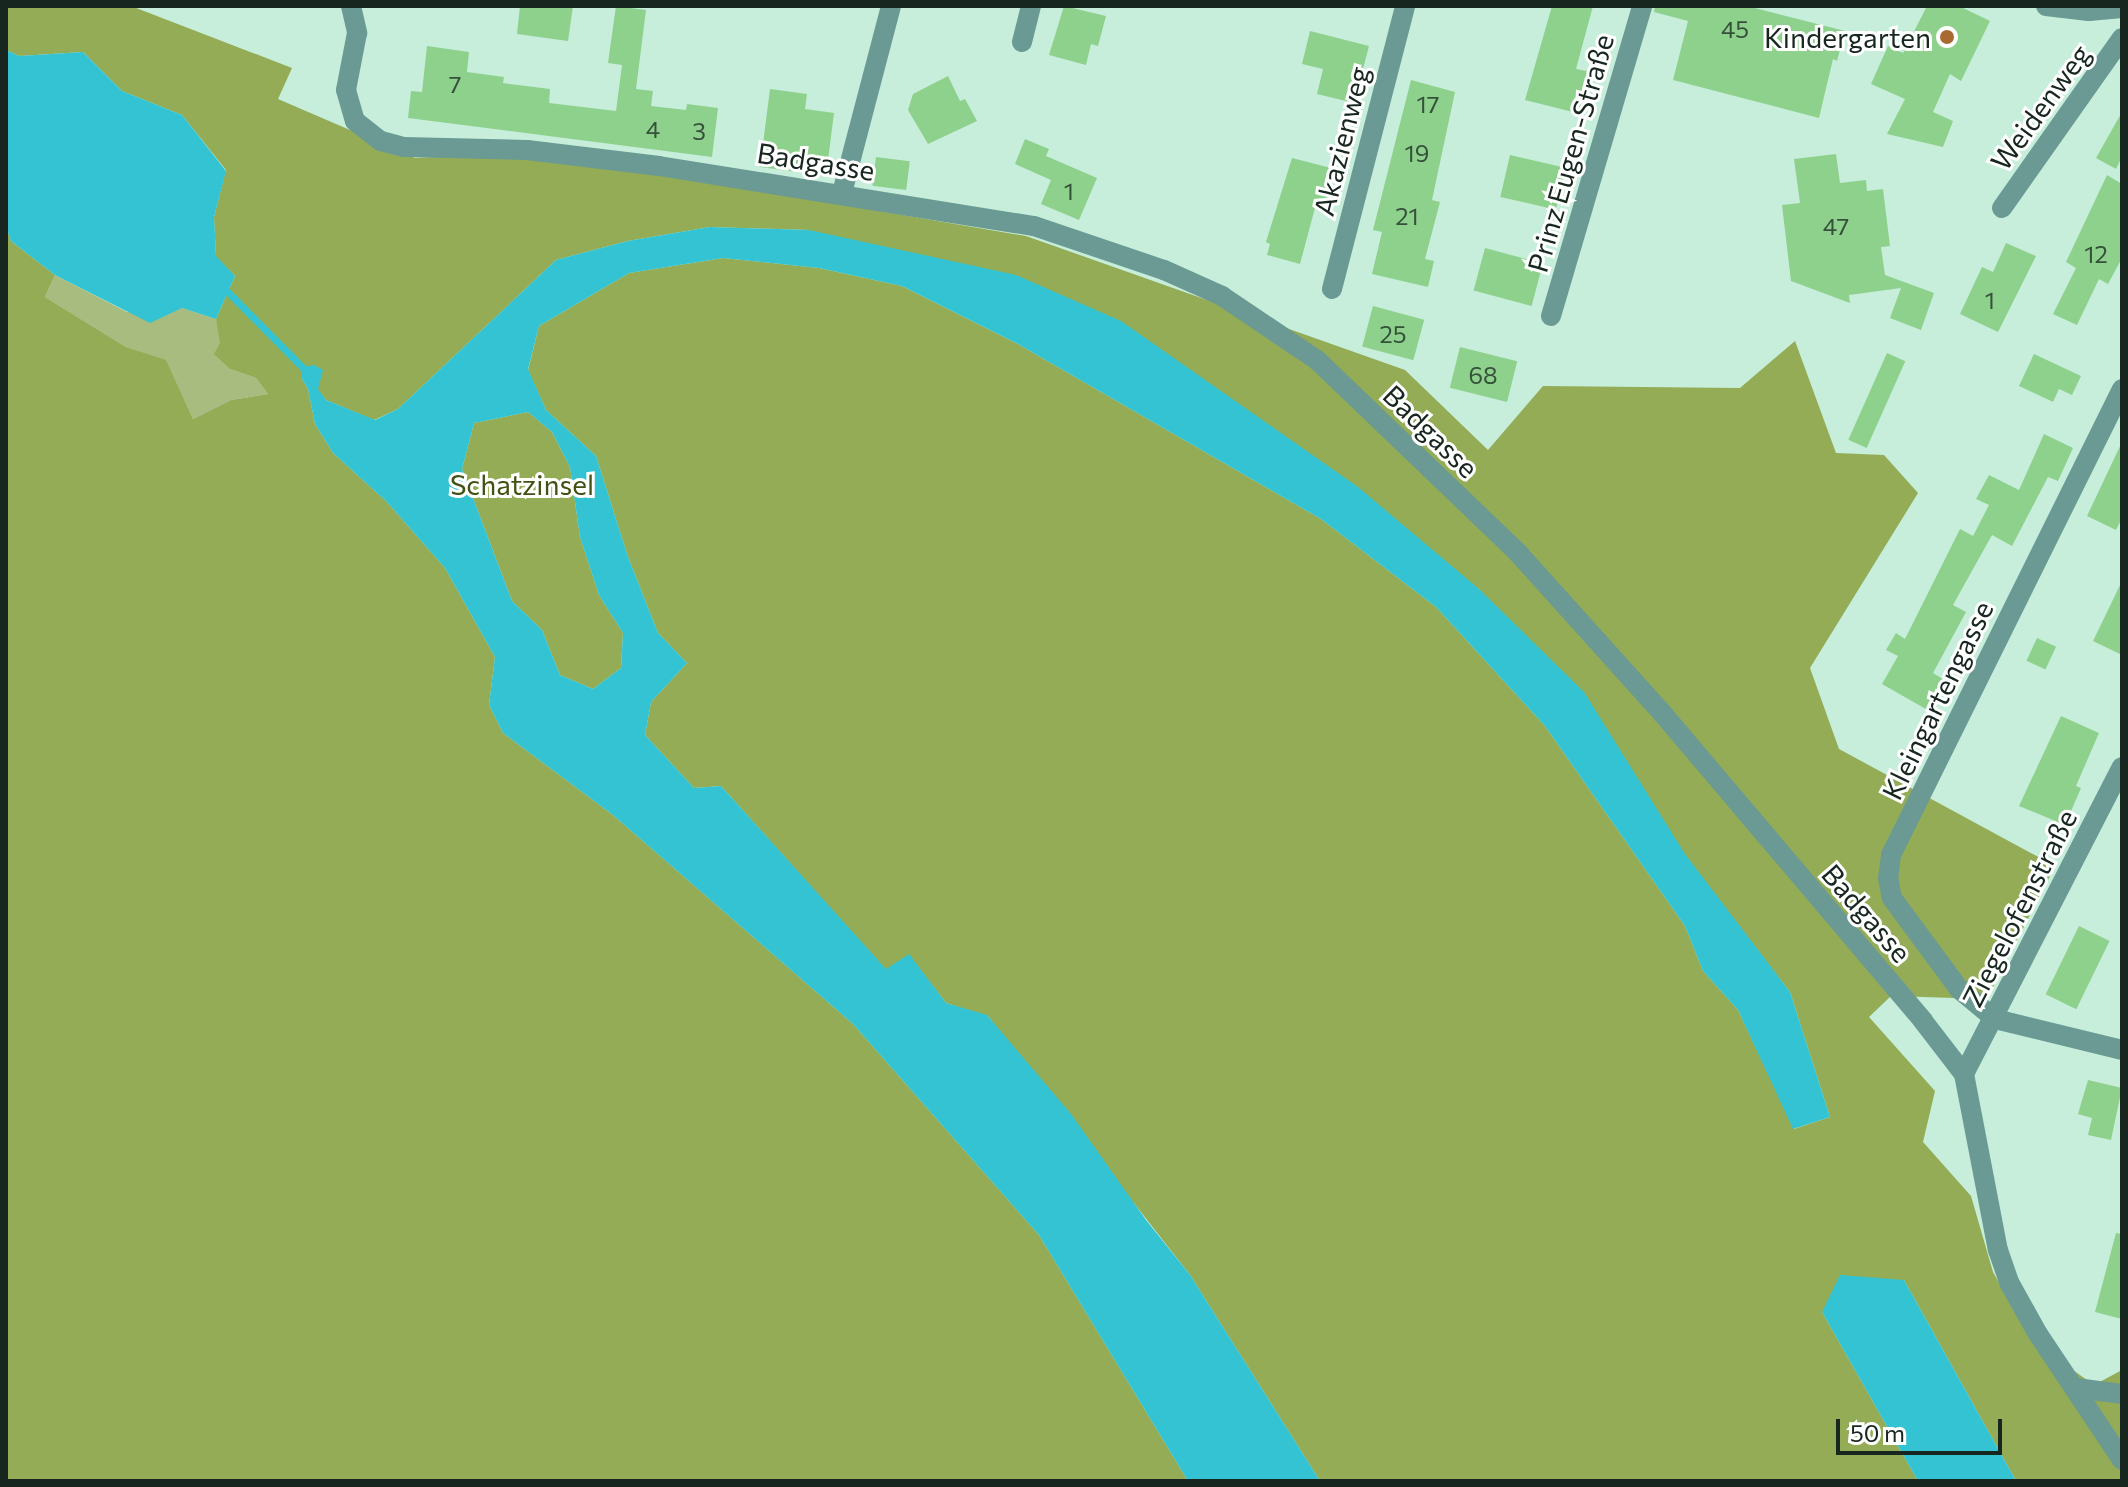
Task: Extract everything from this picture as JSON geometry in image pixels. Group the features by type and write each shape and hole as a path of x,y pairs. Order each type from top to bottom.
{"street":[{"name":"Badgasse","path":"351,6 357,33 346,90 355,121 381,141 430,149 542,152 842,193 1034,226 1164,270 1222,296 1317,360 1519,554 1663,714 1964,1074 1998,1250 2010,1284 2038,1334 2122,1460"},
{"path":"842,193 891,6"},
{"path":"1022,42 1031,6"},
{"name":"Akazienweg","path":"1332,289 1405,6"},
{"name":"Prinz Eugen-Straße","path":"1551,316 1642,6"},
{"path":"2046,6 2089,11 2122,8"},
{"name":"Weidenweg","path":"2002,208 2122,38"},
{"name":"Kleingartengasse","path":"1995,1019 1959,989 1892,898 1888,878 1891,855 2122,389"},
{"name":"Ziegelofenstraße","path":"1964,1074 2122,767"},
{"path":"1995,1019 2122,1050"},
{"path":"2076,1388 2122,1394"}],"green space":[{"path":"6,6 131,6 292,68 278,99 415,158 503,154 679,177 1026,236 1405,370 1488,450 1543,386 1740,388 1795,341 1836,453 1884,455 1918,493 1810,668 1839,749 2055,866 1987,999 1891,996 1869,1017 1935,1091 1923,1142 1971,1196 1993,1272 2032,1341 2094,1385 2122,1370 2122,1481 2016,1481 1904,1280 1822,1312 1918,1481 1320,1481 1190,1275 988,1016 946,1003 909,955 886,970 721,786 694,788 645,735 651,702 687,663 658,633 628,557 596,456 546,410 528,370 539,326 629,273 723,258 819,268 902,286 1018,344 1321,519 1436,607 1545,726 1685,926 1703,971 1738,1010 1794,1129 1830,1117 1790,992 1479,589 809,230 710,227 628,241 556,260 398,409 374,420 326,400 301,377 308,389 315,424 333,453 386,501 445,568 495,657 489,705 503,733 613,815 853,1024 1039,1235 1188,1481 6,1481 6,227 11,241 55,275 45,297 126,347 166,360 193,419 231,400 268,394 256,378 230,369 214,354 220,343 216,319 235,276 216,257 214,217 226,170 182,115 122,91 83,52 19,56 6,50"},
{"path":"55,275 127,312 182,308 216,319 230,369 256,378 268,394 231,400 193,419 166,361 126,347 45,297"},
{"name":"Schatzinsel","path":"528,412 552,432 570,467 580,537 599,595 623,633 621,668 593,689 560,675 542,630 512,601 462,469 474,423"}],"water":[{"path":"6,50 19,56 83,52 122,91 182,115 226,171 214,217 216,256 235,276 216,319 182,308 150,323 55,275 11,241 6,227"},
{"path":"710,227 809,230 1016,275 1121,321 1358,487 1479,589 1584,692 1685,854 1790,992 1830,1117 1793,1129 1738,1010 1703,971 1685,926 1545,726 1436,607 1321,519 1018,344 902,286 819,268 723,258 629,273 539,326 528,369 546,410 596,456 628,557 658,633 687,663 651,702 645,735 694,788 721,786 886,969 909,954 946,1003 987,1015 1071,1114 1146,1220 1190,1275 1320,1481 1188,1481 1039,1235 853,1024 613,815 503,733 489,705 495,657 445,568 386,501 333,453 315,424 308,389 301,377 302,367 314,365 323,370 318,389 326,400 375,420 398,409 556,260 628,241","holes":["528,412 552,432 570,467 580,537 599,595 623,633 621,668 593,689 560,675 542,630 512,601 462,469 474,423"]},
{"path":"1840,1275 1904,1280 2016,1481 1918,1481 1822,1312"}],"building":[{"path":"520,6 573,6 568,41 517,34"},
{"path":"616,6 646,10 636,89 653,91 651,106 686,110 687,104 718,108 712,157 408,118 411,91 422,92 427,46 469,52 467,72 504,77 503,83 550,89 549,103 616,111 622,65 608,63"},
{"path":"1064,6 1106,16 1098,46 1091,44 1086,65 1049,55"},
{"path":"1552,6 1593,6 1576,69 1592,72 1581,114 1525,100"},
{"path":"1655,6 1747,6 1845,31 1837,61 1833,59 1819,118 1673,80 1688,21 1654,12"},
{"path":"1927,6 1959,6 1990,21 1961,81 1950,74 1933,112 1953,121 1943,147 1887,134 1905,99 1871,84 1888,46 1903,53"},
{"path":"1310,31 1369,46 1354,103 1317,94 1323,69 1302,64"},
{"path":"948,76 960,101 965,99 977,121 928,144 908,110 913,94"},
{"path":"1411,80 1455,92 1432,200 1440,202 1425,259 1434,261 1428,287 1372,274 1382,232 1373,230"},
{"path":"770,89 807,94 805,109 834,113 826,176 760,167"},
{"path":"2122,112 2122,157 2116,169 2096,158"},
{"path":"1025,139 1049,149 1046,156 1097,178 1079,220 1041,204 1051,180 1015,164"},
{"path":"1836,154 1840,183 1866,180 1867,191 1883,189 1890,246 1881,247 1885,275 1934,293 1921,330 1890,318 1901,288 1849,295 1850,303 1791,281 1782,205 1800,203 1794,159"},
{"path":"1510,155 1566,168 1556,210 1500,197"},
{"path":"876,157 910,161 906,190 872,186"},
{"path":"1292,158 1335,169 1325,206 1316,204 1300,264 1267,255 1270,244 1266,242"},
{"path":"2107,175 2122,184 2122,258 2108,284 2099,279 2077,325 2053,314 2076,268 2066,262"},
{"path":"2006,243 2036,256 1998,332 1960,314 1982,267 1993,272"},
{"path":"1485,248 1543,264 1532,306 1474,291"},
{"path":"1373,306 1424,320 1413,360 1362,347"},
{"path":"1460,347 1517,361 1507,402 1450,388"},
{"path":"1887,353 1905,361 1867,448 1848,440"},
{"path":"2034,354 2081,376 2072,395 2059,389 2053,402 2019,386"},
{"path":"2044,434 2073,448 2058,481 2048,477 2012,546 1992,535 1953,605 1966,612 1933,673 1948,682 1931,712 1882,684 1898,656 1886,650 1896,633 1905,639 1960,529 1973,536 1989,505 1976,499 1989,475 2019,490"},
{"path":"2122,442 2122,518 2116,530 2087,516"},
{"path":"2122,581 2122,655 2093,641"},
{"path":"2037,638 2056,647 2045,670 2026,661"},
{"path":"2061,716 2099,733 2076,786 2081,788 2065,825 2019,806"},
{"path":"2079,926 2110,941 2076,1009 2046,994"},
{"path":"2088,1080 2122,1088 2111,1140 2088,1135 2092,1118 2078,1114"},
{"path":"2116,1233 2122,1234 2122,1319 2095,1312"}],"waterway":[{"path":"220,284 307,372"}],"place":[{"name":"Kindergarten","path":"1947,37"}]}
